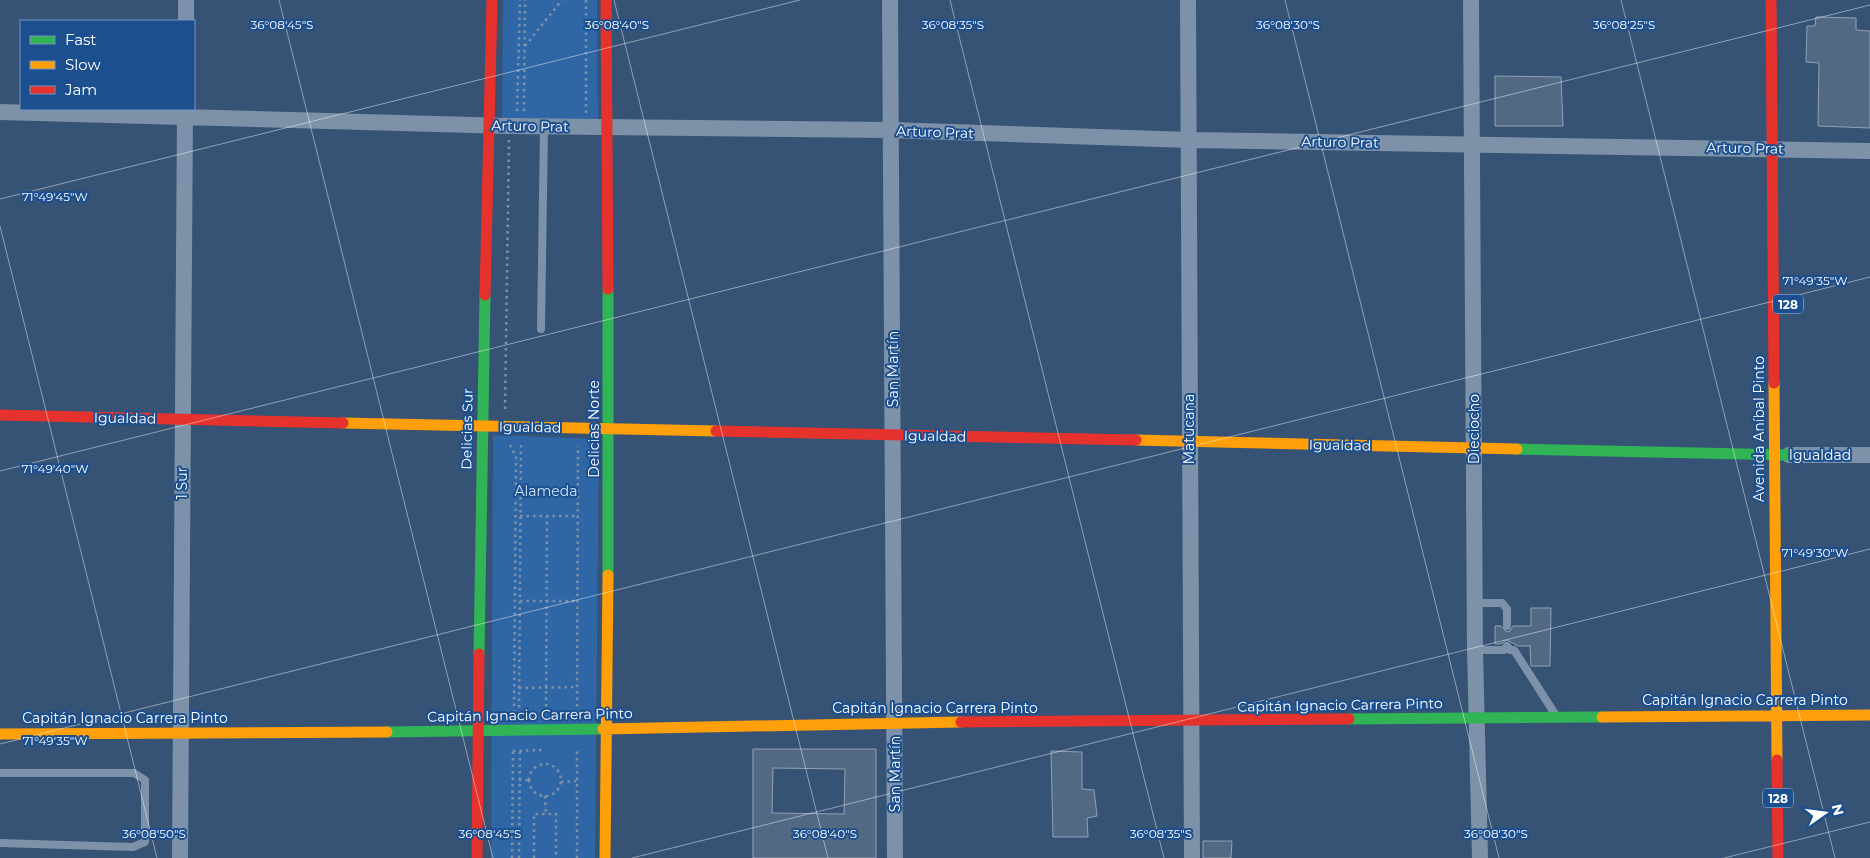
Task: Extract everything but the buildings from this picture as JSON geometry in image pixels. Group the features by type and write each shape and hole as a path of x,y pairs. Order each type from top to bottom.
{"street":[{"path":"186,0 186,20"},
{"name":"Delicias Sur","path":"477,858 482,426 497,126 492,0"},
{"name":"Delicias Norte","path":"605,858 609,445 606,0"},
{"name":"San Martín","path":"890,0 895,858"},
{"name":"Matucana","path":"1188,0 1192,858"},
{"name":"Dieciocho","path":"1471,0 1475,650 1480,858"},
{"name":"Avenida Aníbal Pinto","path":"1771,0 1782,146 1773,217 1774,370 1786,455 1775,507 1778,858"},
{"name":"Arturo Prat","path":"0,112 185,113 544,127 892,130 1189,140 1782,146 1870,150"},
{"name":"1 Sur","path":"180,858 185,113"},
{"name":"Avenida Aníbal Pinto","path":"1782,146 1788,166"},
{"path":"1773,217 1788,217"},
{"path":"1773,295 1788,295"},
{"path":"1774,370 1789,370"},
{"name":"Igualdad","path":"0,415 1786,455 1870,455"},
{"path":"1775,507 1790,508"},
{"path":"1776,576 1790,576"},
{"path":"1776,641 1791,642"},
{"path":"1792,710 1792,730"},
{"name":"Capitán Ignacio Carrera Pinto","path":"0,734 477,732 894,722 1191,722 1556,716 1777,715 1792,710 1870,715"},
{"path":"1778,791 1793,792"}],"lane":[{"path":"541,329 544,127"},
{"path":"1476,603 1502,603 1507,609 1507,626"},
{"path":"1475,650 1504,650 1507,646 1510,650 1514,650 1556,716"},
{"path":"0,773 134,773 145,780 145,842 133,847 0,843"}],"path":[{"path":"497,126 504,113 524,113 525,0"},
{"path":"525,46 562,0"},
{"path":"586,0 586,116"},
{"path":"498,426 498,442 521,443 519,718"},
{"path":"569,444 609,445"},
{"path":"577,716 578,445"},
{"path":"520,516 578,516"},
{"path":"546,717 547,516"},
{"path":"520,601 578,601"},
{"path":"519,688 577,687"},
{"path":"577,748 577,858"},
{"path":"519,858 520,751"},
{"path":"546,765 558,772 561,782 556,791 545,796 533,790 530,780 536,767 546,765"},
{"path":"519,780 530,780"},
{"path":"561,782 577,781"},
{"path":"545,796 546,814"},
{"path":"534,858 534,814 556,814 556,858"}],"green space":[{"path":"503,0 597,0 598,121 502,118"},
{"name":"Alameda","path":"493,435 599,439 595,858 491,858"}],"traffic: fast":[{"path":"608,289 608,575"},
{"path":"479,654 485,295"},
{"path":"1517,449 1789,455"},
{"path":"1349,719 1602,717"},
{"path":"387,732 603,729"}],"traffic: slow":[{"path":"1774,383 1777,760"},
{"path":"343,423 716,431"},
{"path":"1136,440 1517,449"},
{"path":"605,858 608,575"},
{"path":"1602,717 1870,715"},
{"path":"603,729 961,722"},
{"path":"0,734 387,732"}],"traffic: jam":[{"path":"485,295 492,0"},
{"path":"606,0 608,289"},
{"path":"1771,0 1774,383"},
{"path":"0,415 343,423"},
{"path":"716,431 1136,440"},
{"path":"477,858 479,654"},
{"path":"961,722 1349,719"},
{"path":"1777,760 1778,858"}]}
